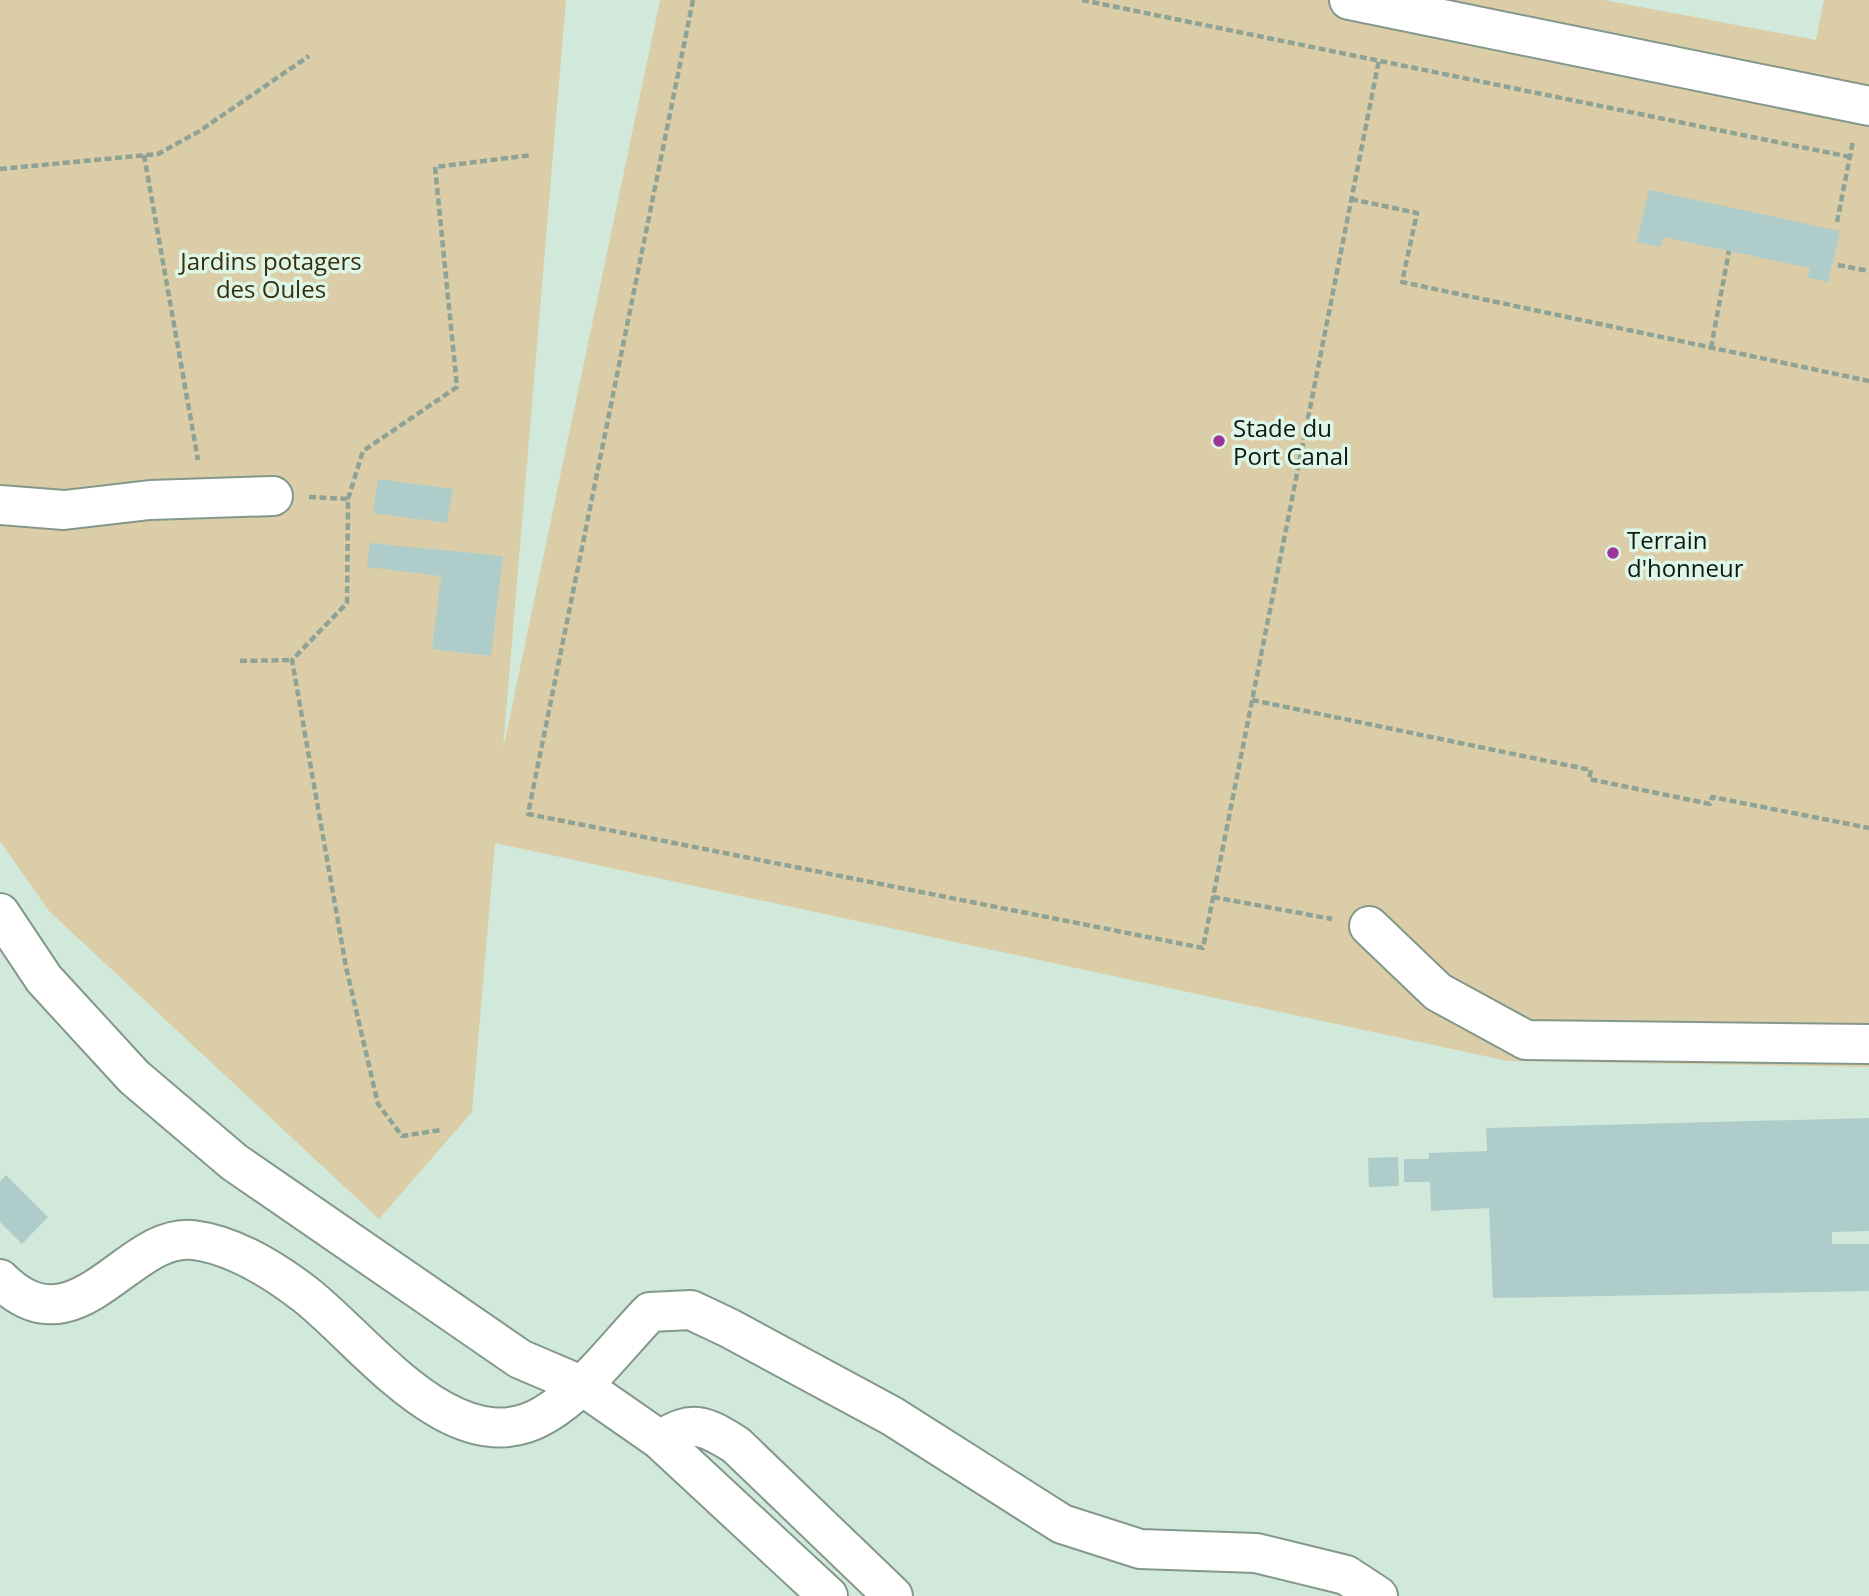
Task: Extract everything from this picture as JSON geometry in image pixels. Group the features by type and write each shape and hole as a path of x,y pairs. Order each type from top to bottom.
{"lane":[{"path":"1349,0 1865,105"},
{"path":"0,505 64,510 150,500 274,496"},
{"path":"0,913 44,979 134,1077 234,1162 520,1359 580,1385 660,1440 828,1596"},
{"path":"1369,926 1438,992 1526,1040 1869,1044"},
{"path":"0,1279 30,1299 63,1301 96,1291 159,1245 191,1239 224,1248 271,1272 306,1296 411,1390 469,1424 492,1429 519,1426 544,1415 580,1385 650,1312 691,1310 892,1416 1062,1524 1140,1549 1256,1553 1346,1575 1378,1596"},
{"path":"660,1440 682,1426 709,1428 736,1445 893,1596"}],"path":[{"path":"693,0 528,814 1203,948 1379,60"},
{"path":"1082,0 1850,157"},
{"path":"0,169 158,154 198,132 309,56"},
{"path":"1837,222 1850,157 1865,105"},
{"path":"144,155 205,499"},
{"path":"240,662 292,660 347,603 348,499 363,451 457,387 435,167 532,155"},
{"path":"1351,199 1417,213 1402,282 1869,382"},
{"path":"1711,348 1729,251"},
{"path":"1838,265 1869,271"},
{"path":"274,496 348,499"},
{"path":"292,660 346,967 378,1104 402,1136 441,1130"},
{"path":"1252,700 1591,770 1589,779 1710,804 1712,797 1869,828"},
{"path":"1213,897 1369,926"}],"green space":[{"name":"Stade du Port Canal","path":"0,0 566,0 503,749 660,0 1604,0 1816,40 1824,0 1869,0 1869,1067 1508,1061 495,843 472,1112 379,1219 49,911 0,841"}],"building":[{"path":"1649,190 1840,231 1828,282 1808,278 1810,268 1663,237 1661,247 1637,242"},
{"path":"378,479 453,489 447,523 373,513"},
{"path":"370,543 503,556 491,656 432,649 441,576 367,567"},
{"path":"1869,1118 1869,1231 1832,1232 1832,1244 1869,1244 1869,1291 1493,1298 1489,1208 1431,1211 1430,1182 1404,1182 1404,1159 1429,1159 1429,1153 1487,1151 1486,1128"},
{"path":"1398,1157 1399,1186 1369,1187 1368,1158"},
{"path":"6,1175 48,1217 22,1244 0,1222 0,1182"}],"place":[{"name":"Stade du Port Canal","path":"1219,441"},
{"name":"Terrain d'honneur","path":"1613,553"}],"park label":[{"name":"Jardins potagers des Oules","path":"271,274"}]}
